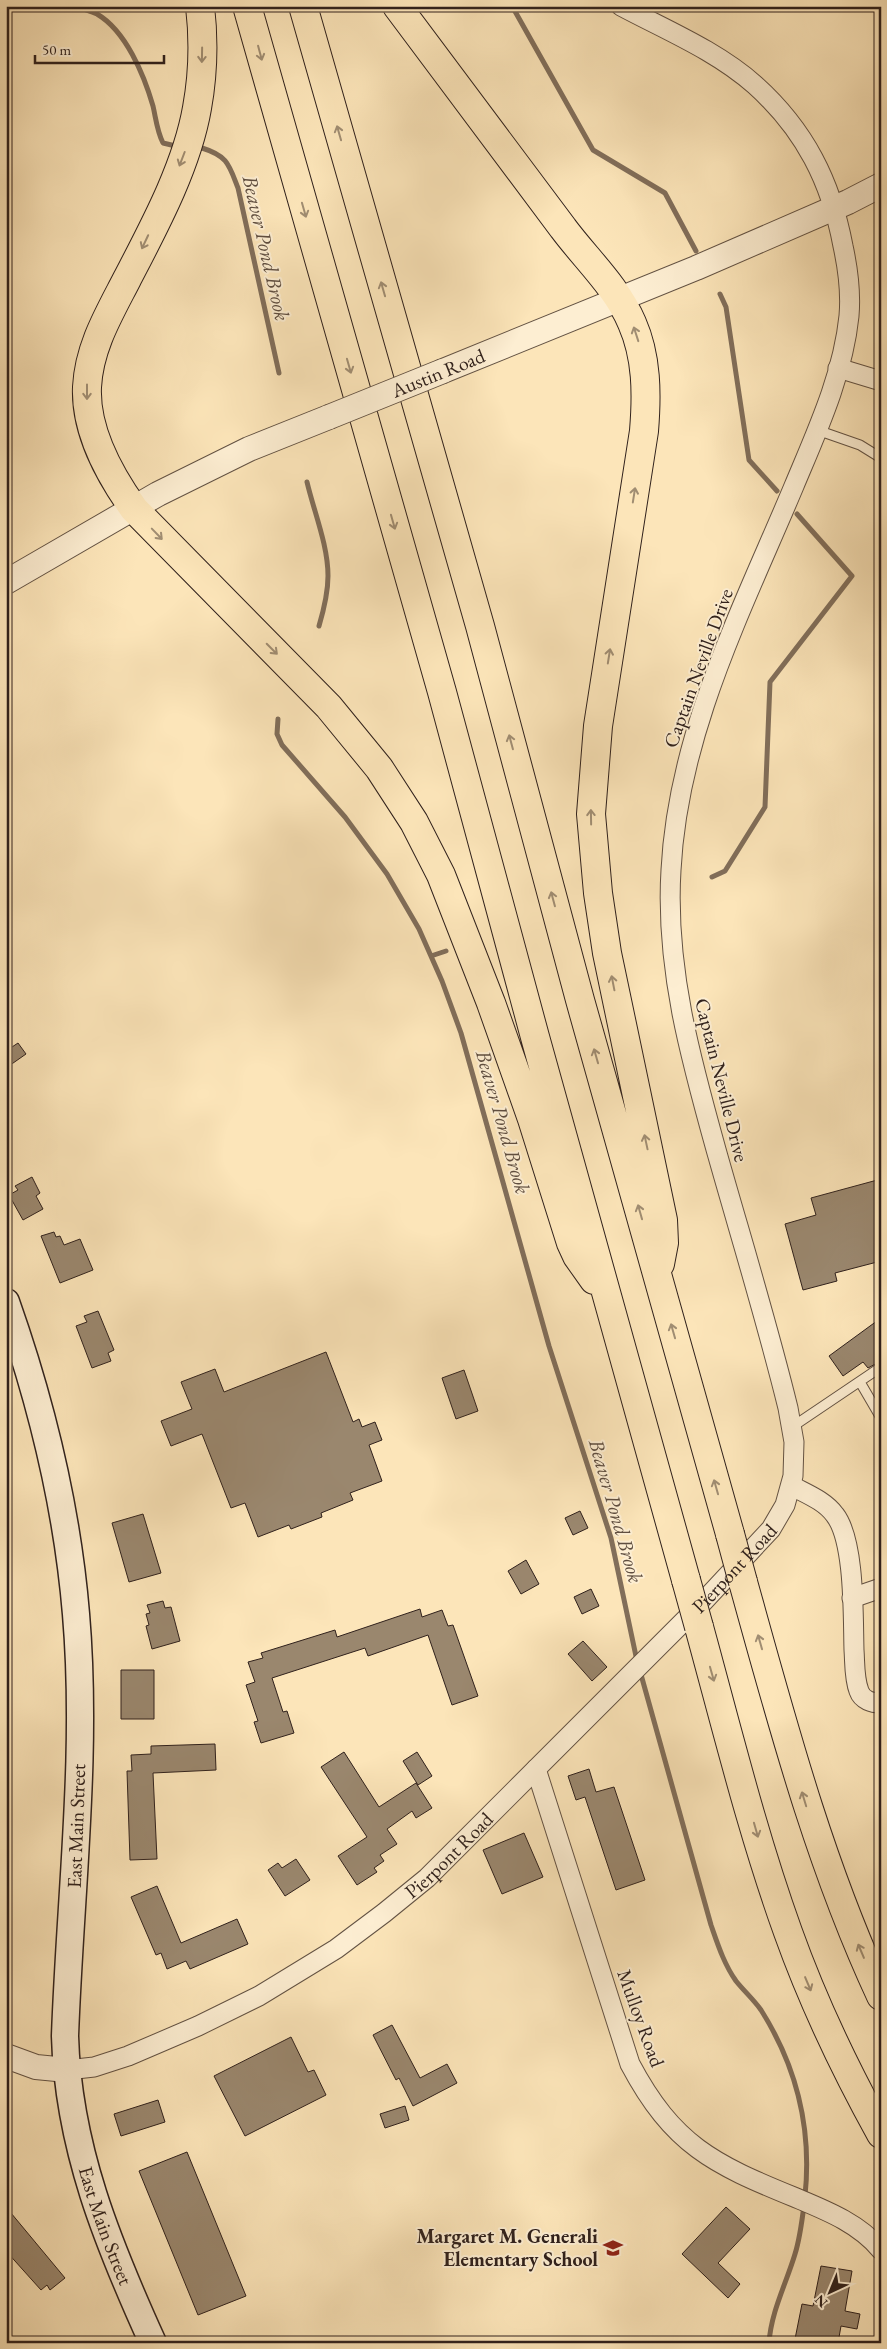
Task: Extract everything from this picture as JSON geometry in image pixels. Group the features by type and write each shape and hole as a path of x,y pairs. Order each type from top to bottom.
{"highway":[{"path":"200,6 202,56 195,120 185,152 166,198 100,332 88,371 88,403 96,438 112,475 134,508 160,538 329,707 379,768 414,822 441,875 490,1003 532,1119 571,1243 585,1268 607,1294"},
{"path":"247,6 439,682 534,1037 763,1855 788,1933 823,2019 881,2134"},
{"path":"303,6 480,626 657,1276 809,1813 853,1932 881,1996"},
{"path":"397,6 580,250 620,300 632,322 640,348 645,377 646,406 637,477 598,726 591,814 598,893 607,953 663,1220 664,1244 657,1276"}],"main road":[{"name":"East Main Street","path":"6,1302 40,1406 50,1445 66,1530 76,1615 79,1680 79,1767 66,2002 67,2070 80,2146 94,2199 121,2273 153,2343"}],"street":[{"name":"Captain Neville Drive","path":"621,6 715,57 756,86 787,120 826,180 847,266 849,295 847,326 838,368 817,430 715,676 693,738 678,800 670,891 673,964 688,1048 773,1350 792,1427 794,1457 792,1486"},
{"name":"Austin Road","path":"6,582 134,508 241,453 620,300 834,208 881,185"},
{"path":"838,368 881,381"},
{"path":"792,1486 826,1504 836,1516 847,1548 852,1598 855,1669 859,1692 873,1703 881,1703"},
{"name":"Pierpont Road","path":"6,2056 36,2067 67,2070 110,2062 198,2026 265,1993 328,1954 384,1913 427,1878 650,1655 770,1529 782,1513 792,1486"},
{"path":"852,1598 881,1588"},
{"name":"Mulloy Road","path":"536,1769 630,2064 644,2090 662,2116 683,2138 709,2158 737,2174 816,2206 856,2227 881,2250"}],"lane":[{"path":"817,430 860,446 881,458"},
{"path":"792,1427 881,1367"},
{"path":"860,1382 881,1418"}],"building":[{"path":"18,1043 26,1054 6,1068 6,1051"},
{"path":"32,1177 40,1193 36,1196 43,1209 23,1220 9,1195 18,1190 15,1186"},
{"path":"881,1179 881,1261 835,1273 837,1281 803,1290 785,1224 816,1215 811,1198"},
{"path":"54,1232 56,1237 60,1236 64,1245 80,1239 93,1270 60,1283 41,1236"},
{"path":"98,1311 114,1350 108,1353 111,1361 92,1368 76,1326 87,1322 84,1316"},
{"path":"881,1318 881,1361 868,1368 863,1362 843,1376 829,1356"},
{"path":"326,1352 353,1422 359,1419 362,1427 375,1422 382,1440 369,1445 382,1481 350,1493 353,1500 321,1513 322,1517 291,1529 289,1525 258,1537 245,1503 231,1508 202,1434 171,1446 161,1421 192,1409 181,1382 215,1369 224,1392"},
{"path":"464,1370 478,1411 456,1419 442,1378"},
{"path":"580,1511 588,1528 573,1535 565,1518"},
{"path":"143,1514 161,1573 129,1582 112,1523"},
{"path":"526,1560 539,1584 521,1594 508,1571"},
{"path":"591,1589 599,1606 582,1614 574,1597"},
{"path":"163,1601 165,1608 171,1607 180,1641 152,1649 146,1626 149,1625 146,1614 150,1613 147,1605"},
{"path":"420,1609 422,1617 442,1610 448,1626 453,1625 478,1696 452,1705 428,1635 368,1656 365,1648 272,1678 283,1712 287,1711 294,1733 261,1743 254,1722 258,1721 246,1685 255,1682 248,1662 263,1658 261,1653 335,1630 337,1637"},
{"path":"583,1641 607,1667 592,1681 568,1654"},
{"path":"121,1670 154,1670 154,1719 121,1719"},
{"path":"215,1744 216,1770 153,1773 157,1859 130,1860 127,1771 132,1771 131,1755 151,1754 151,1746"},
{"path":"344,1752 379,1807 416,1783 432,1808 416,1818 412,1811 387,1829 397,1844 380,1855 384,1861 374,1868 377,1872 357,1885 338,1856 367,1837 321,1767"},
{"path":"417,1752 432,1776 418,1785 403,1761"},
{"path":"589,1769 596,1792 614,1787 645,1880 616,1890 585,1797 576,1800 568,1776"},
{"path":"524,1833 543,1877 502,1894 483,1850"},
{"path":"296,1859 310,1880 285,1896 268,1870 278,1863 282,1868"},
{"path":"157,1886 181,1943 237,1919 248,1944 190,1969 186,1961 167,1969 161,1953 156,1955 131,1897"},
{"path":"392,2025 420,2078 447,2064 457,2083 413,2106 399,2078 396,2080 373,2035"},
{"path":"291,2037 308,2072 314,2070 326,2095 245,2136 214,2076"},
{"path":"158,2100 165,2122 121,2136 114,2114"},
{"path":"405,2106 409,2120 385,2128 380,2114"},
{"path":"187,2152 246,2296 198,2315 139,2171"},
{"path":"6,2207 65,2278 50,2290 47,2285 41,2290 6,2251"},
{"path":"726,2207 750,2229 718,2263 740,2284 728,2298 682,2254"},
{"path":"821,2266 852,2271 845,2311 860,2314 857,2329 841,2326 838,2343 815,2343 795,2339 802,2304 813,2306"}],"waterway":[{"name":"Beaver Pond Brook","path":"75,6 97,14 117,31 125,42 145,81 163,143 180,147"},
{"path":"512,6 593,150 665,193 696,251"},
{"name":"Beaver Pond Brook","path":"195,151 202,148 222,158 230,167 238,188 279,373"},
{"path":"720,294 726,307 749,460 777,491"},
{"name":"Beaver Pond Brook","path":"307,482 326,552 328,582 319,626"},
{"path":"712,877 725,871 765,807 770,682 852,576 797,514"},
{"name":"Beaver Pond Brook","path":"278,719 277,734 282,745 345,817 387,874 419,929 442,981 461,1033 549,1346 611,1538 637,1661"},
{"path":"431,956 446,951"},
{"name":"Beaver Pond Brook","path":"640,1671 711,1925 719,1947 732,1975 761,2010 774,2032 793,2076 804,2123 807,2171 805,2196"},
{"name":"Beaver Pond Brook","path":"769,2343 776,2309 797,2248 804,2205"}],"place":[{"name":"Margaret M. Generali Elementary School","path":"613,2248"}]}
